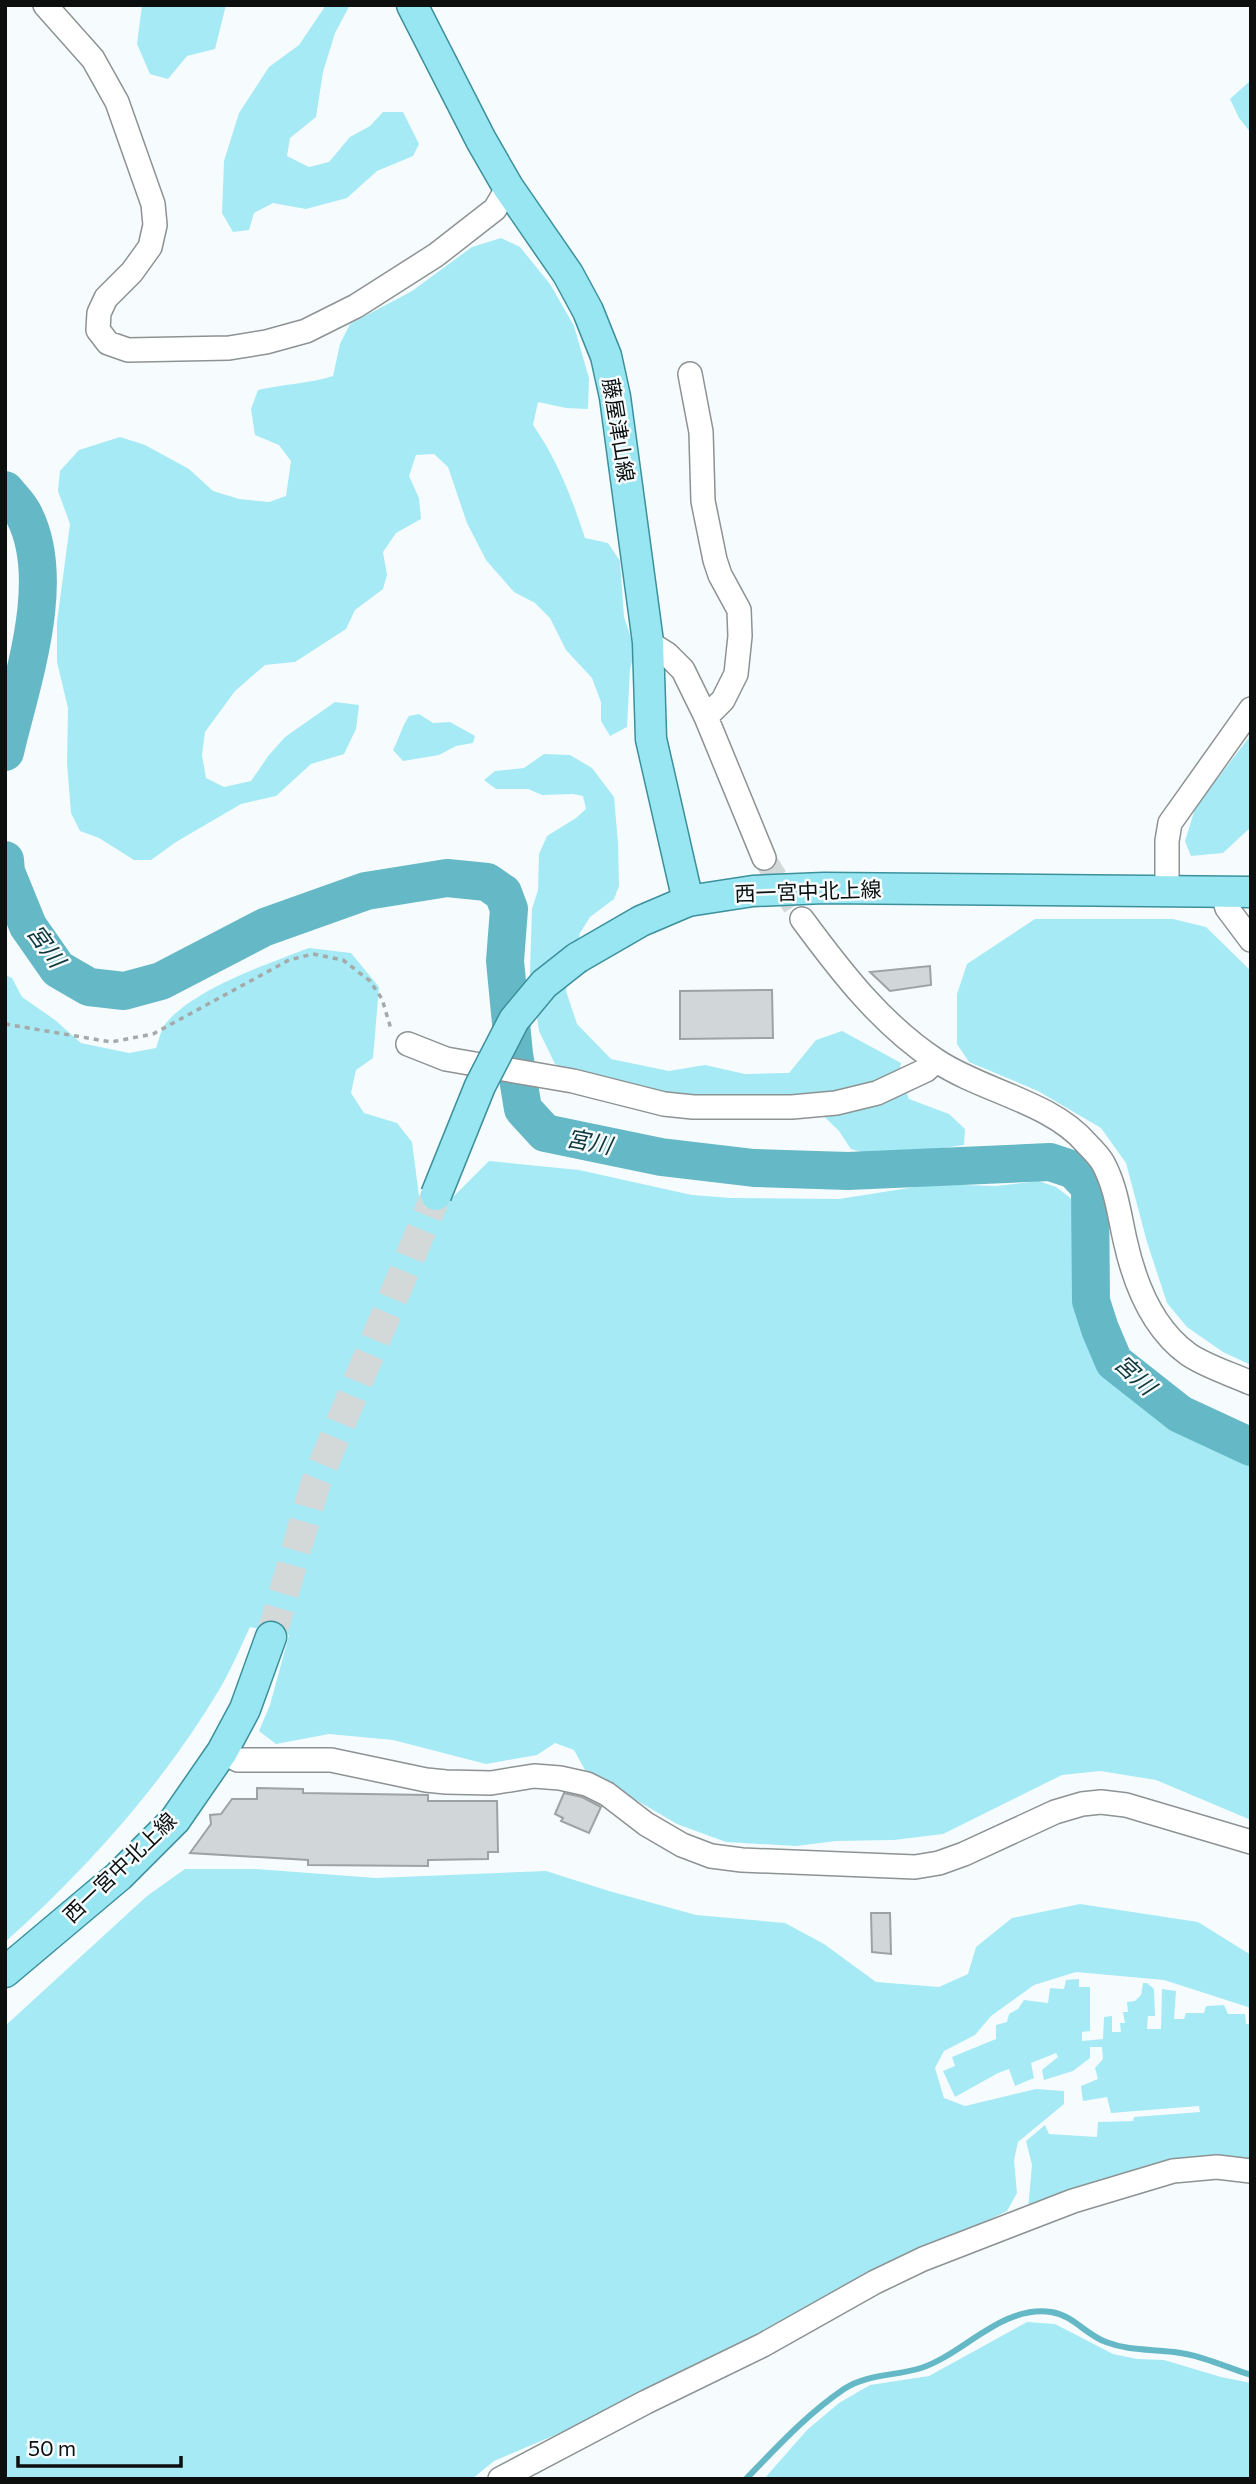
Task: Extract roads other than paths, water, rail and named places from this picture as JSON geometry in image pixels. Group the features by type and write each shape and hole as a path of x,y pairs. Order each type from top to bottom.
{"main road":[{"name":"藤屋津山線","path":"412,5 475,129 508,187 568,274 588,311 606,356 615,397 648,642 650,740 688,901"},
{"name":"西一宮中北上線","path":"436,1195 480,1086 514,1020 544,984 577,958 641,921 688,901 753,891 824,888 1236,892"},
{"name":"西一宮中北上線","path":"5,1972 119,1876 174,1820 222,1752 245,1709 271,1637"}],"street":[{"path":"45,5 93,59 117,102 153,204 155,226 150,247 132,272 106,298 99,313 98,330 108,343 128,350 229,348 266,342 306,331 356,306 436,256 495,209 508,187"},
{"path":"690,374 701,432 703,500 715,560 739,610 740,623 736,674 723,700 706,718"},
{"path":"648,642 667,654 683,670 706,718 764,858"},
{"path":"1167,891 1167,841 1170,823 1251,709"},
{"path":"1236,892 1227,908 1251,940"},
{"path":"802,919 843,975 866,1001 936,1061 963,1076 1051,1115 1083,1139 1102,1160 1114,1186 1132,1269 1164,1331 1189,1354 1251,1382"},
{"path":"408,1044 446,1059 573,1081 664,1104 694,1107 792,1108 836,1103 877,1093 926,1070 936,1061"},
{"path":"222,1752 238,1759 331,1760 446,1782 491,1783 534,1776 560,1778 587,1784 607,1794 646,1824 682,1845 711,1856 742,1860 915,1867 939,1863 964,1854 1055,1812 1101,1802 1126,1805 1251,1842"},
{"path":"500,2479 646,2402 763,2345 875,2282 923,2259 1073,2202 1173,2171 1217,2167 1251,2171"}],"waterway":[{"name":"宮川","path":"5,490 24,515 34,541 38,570 33,632 5,752"},
{"name":"宮川","path":"5,860 6,872 28,926 58,969 89,987 124,991 161,981 265,927 366,891 447,878 487,882 503,893 509,909 505,961 514,1054 523,1109 545,1133 661,1157 754,1168 848,1171 1050,1162 1074,1170 1090,1187 1091,1301 1114,1362 1180,1414 1251,1447"},
{"path":"746,2479 805,2420 844,2389 871,2378 921,2368 999,2323 1033,2312 1059,2314 1099,2339 1115,2345 1204,2358 1251,2375"}],"tunnel":[{"path":"764,858 802,919"},
{"path":"271,1637 316,1482 436,1195"}]}
